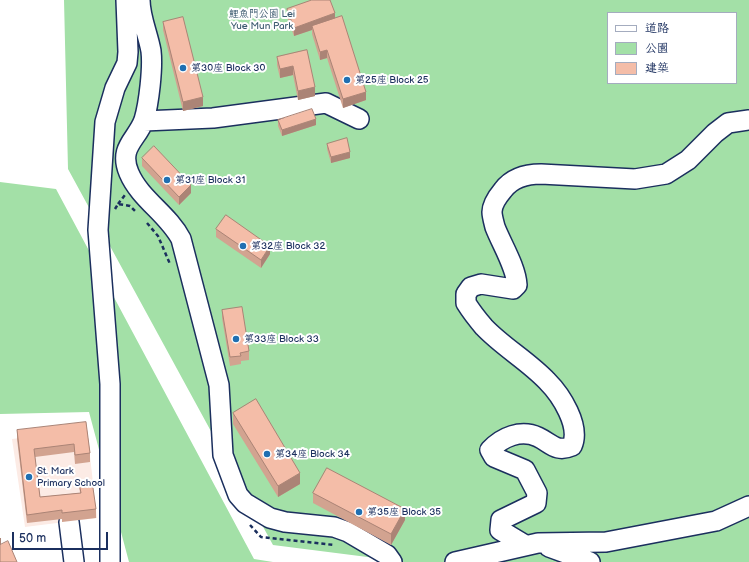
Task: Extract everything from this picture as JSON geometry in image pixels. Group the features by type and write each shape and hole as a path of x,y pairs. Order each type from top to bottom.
{"lane":[{"path":"110,562 110,384 98,230 105,122 116,88 127,63 126,0"},
{"path":"140,0 151,61 149,91 144,121 128,146 125,160 128,172 139,189 176,228 182,239 219,385 223,455 238,495 246,503 270,518 285,522 334,527 348,532 387,555 392,562"},
{"path":"144,121 213,118 326,103 359,119"},
{"path":"590,562 532,544 500,530 501,520 536,503 537,493 525,470 494,457 490,450 498,441 509,436 525,434 537,436 558,449 572,446 575,439 572,421 560,397 548,381 485,327 466,303 466,294 471,287 481,284 513,289 517,285 516,277 494,224 492,212 497,197 508,183 527,174 635,179 666,174 688,160 715,132 728,123 749,120"},
{"path":"454,562 532,544 606,542 716,521 749,506"},
{"path":"69,522 74,562"}],"shaded area":[{"path":"87,430 97,518 25,527 12,439"}],"green space":[{"name":"鯉魚門公園 Lei Yue Mun Park","path":"64,0 749,0 749,562 394,562 391,560 273,545 68,169"},
{"path":"0,182 56,189 254,559 273,562 129,562 89,412 0,414"}],"building":[{"path":"312,0 330,0 335,13 294,28 287,9"},
{"name":"第25座 Block 25","path":"342,16 366,92 343,99 327,50 320,52 312,26"},
{"name":"第30座 Block 30","path":"183,17 203,97 183,102 163,22"},
{"path":"307,50 315,87 298,91 293,66 280,69 277,57"},
{"path":"312,109 316,119 282,130 278,120"},
{"path":"347,138 350,152 331,157 327,144"},
{"path":"154,146 191,185 179,197 142,158"},
{"path":"226,215 270,246 261,260 216,229"},
{"name":"第33座 Block 33","path":"242,307 249,351 240,353 241,356 230,357 222,310"},
{"name":"第34座 Block 34","path":"256,399 300,473 278,486 233,413"},
{"name":"St. Mark Primary School","path":"86,422 90,453 75,455 74,444 34,449 40,497 81,493 79,483 92,481 96,509 62,513 62,510 27,515 17,430"},
{"name":"第35座 Block 35","path":"327,468 405,509 391,534 313,493"},
{"path":"8,541 17,562 0,562 0,545"}],"place":[{"name":"第30座 Block 30","path":"183,68"},
{"name":"第25座 Block 25","path":"347,80"},
{"name":"第31座 Block 31","path":"167,180"},
{"name":"第32座 Block 32","path":"243,246"},
{"name":"第33座 Block 33","path":"236,339"},
{"name":"第34座 Block 34","path":"267,454"},
{"name":"St. Mark Primary School","path":"29,477"},
{"name":"第35座 Block 35","path":"359,512"}]}
